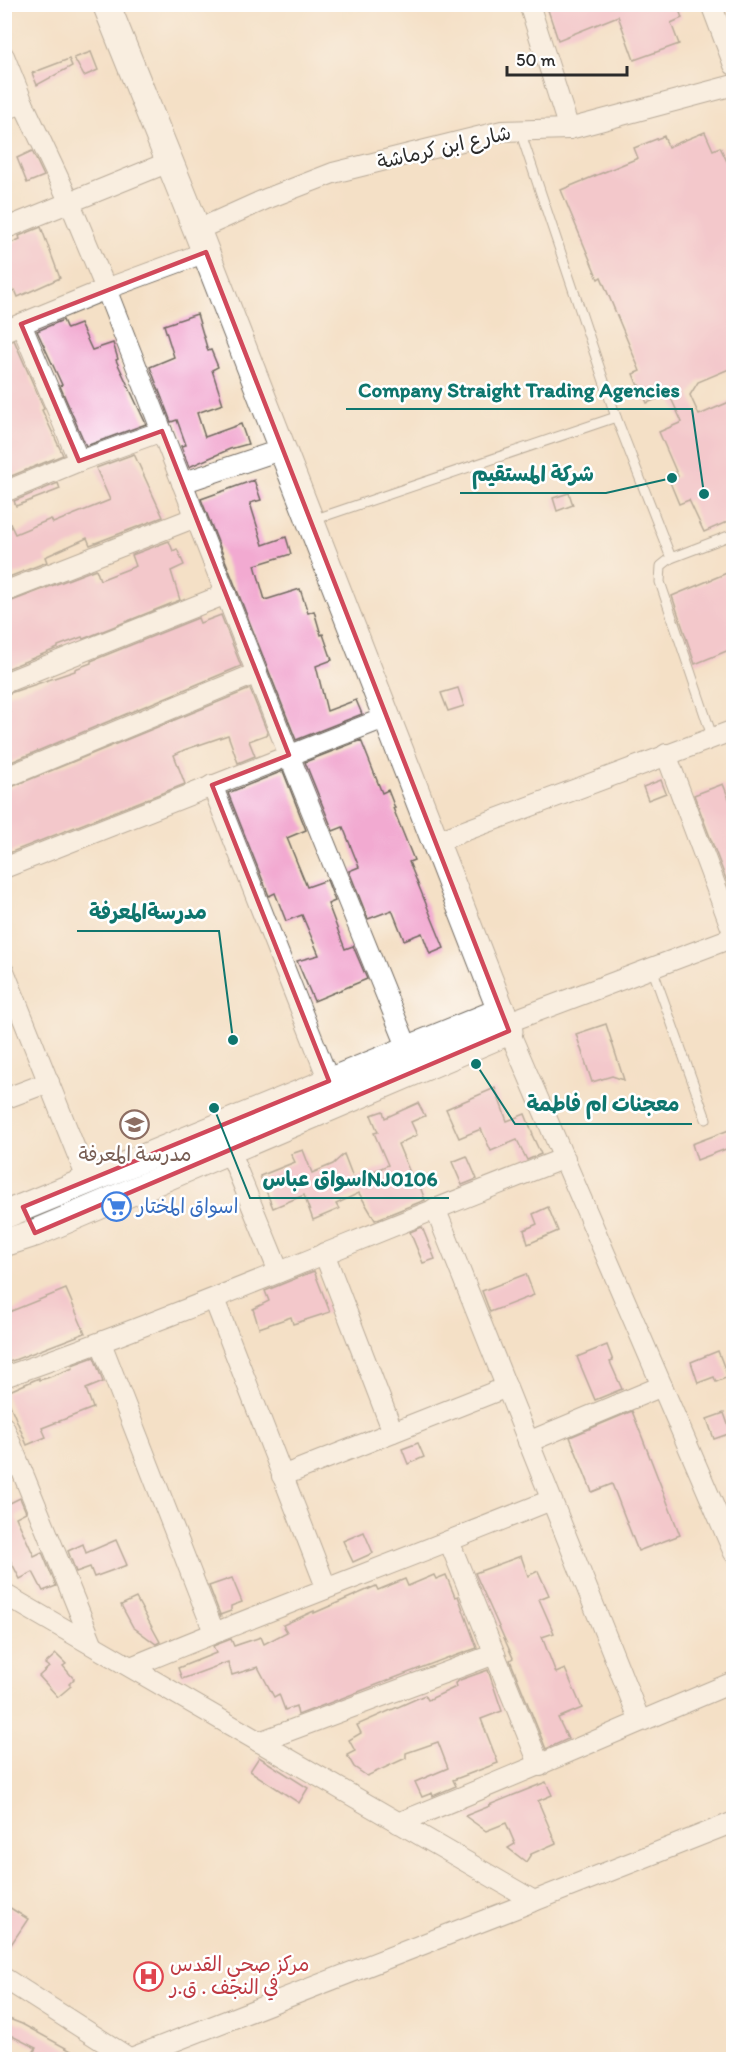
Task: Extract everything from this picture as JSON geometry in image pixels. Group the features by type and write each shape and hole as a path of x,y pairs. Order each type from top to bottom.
{"street":[{"path":"106,4 202,241 506,1022 734,1553"},
{"path":"529,4 569,129"},
{"path":"711,4 734,65"},
{"path":"4,56 106,289 289,755 408,1049"},
{"name":"شارع ابن كرماشة","path":"13,327 106,289 202,241 266,199 333,174 502,131 569,129 734,85"},
{"path":"4,110 23,103"},
{"path":"4,229 169,162"},
{"path":"13,327 79,461"},
{"path":"4,492 79,461 162,431"},
{"path":"182,483 283,449"},
{"path":"4,592 196,517"},
{"path":"4,682 226,594"},
{"path":"4,778 257,673"},
{"path":"4,868 387,717"},
{"path":"435,842 712,736 734,730"},
{"path":"4,1243 35,1233 230,1150 506,1022 734,936 666,754"},
{"path":"212,785 329,1082"},
{"path":"4,971 88,1180"},
{"path":"35,1233 14,1211 408,1049 506,1022"},
{"path":"4,1099 49,1082"},
{"path":"230,1150 279,1272"},
{"path":"4,1377 101,1343 214,1299 435,1208 565,1158"},
{"path":"435,1208 640,1721"},
{"path":"324,1254 393,1432"},
{"path":"214,1299 327,1587"},
{"path":"101,1343 214,1632"},
{"path":"528,1442 662,1386"},
{"path":"282,1476 507,1387"},
{"path":"4,1427 92,1643"},
{"path":"131,1667 327,1587 551,1500"},
{"path":"449,1541 540,1766"},
{"path":"4,1594 534,1901"},
{"path":"259,1742 495,1654"},
{"path":"398,1823 540,1766 640,1721 734,1683"},
{"path":"4,1978 128,2059 734,1822"}],"lane":[{"path":"519,129 616,417 671,558"},
{"path":"311,521 616,417"},
{"path":"712,736 660,582 661,566 671,558 734,534"},
{"path":"652,968 706,1119"}],"highlighted area":[{"path":"206,252 509,1031 35,1233 23,1207 329,1081 212,785 289,755 162,431 79,461 21,324"}],"building":[{"path":"546,4 677,4 682,18 671,23 679,44 634,60 618,16 558,40"},
{"path":"91,52 98,70 84,76 74,58"},
{"path":"69,59 72,66 37,85 32,73"},
{"path":"705,132 713,150 720,147 734,176 734,367 698,382 690,395 699,415 734,400 734,516 728,519 729,521 704,532 689,500 679,504 669,480 678,476 659,432 682,422 669,394 647,403 638,386 633,374 640,371 601,277 598,279 561,190 638,158 634,148 664,136 668,147"},
{"path":"32,151 44,176 27,183 17,158"},
{"path":"41,227 60,278 18,297 15,290 8,293 4,285 4,246 20,239 19,236"},
{"path":"197,314 208,351 211,350 218,367 212,370 223,404 197,413 205,437 241,424 248,444 230,449 189,467 181,446 186,445 177,420 171,422 150,367 174,357 164,325"},
{"path":"63,320 67,329 80,324 92,350 113,343 118,359 116,360 146,424 86,446 60,386 62,385 37,331"},
{"path":"14,340 63,455 4,479 4,344"},
{"path":"134,454 163,517 90,545 87,538 45,557 47,562 4,579 4,511 15,534 51,519 53,523 110,500 96,468"},
{"path":"254,480 261,500 250,503 263,545 286,537 291,554 255,565 265,600 300,589 308,613 314,611 332,660 316,666 327,711 356,700 362,714 296,740 201,499"},
{"path":"58,483 60,489 16,506 14,501"},
{"path":"569,493 573,505 557,511 553,498"},
{"path":"169,541 173,551 177,549 184,565 171,571 180,600 83,639 82,637 58,646 58,648 4,670 4,604 96,569 100,580 136,566 132,555"},
{"path":"734,570 734,648 695,664 672,596"},
{"path":"221,615 241,666 4,765 4,716 10,714 4,695 75,671 91,661 198,618 200,623"},
{"path":"458,688 464,706 448,711 441,693"},
{"path":"250,689 268,734 249,741 255,756 238,763 228,735 184,750 174,755 185,784 4,855 4,790"},
{"path":"361,740 382,793 388,790 414,860 409,862 444,948 430,954 422,933 404,940 392,910 368,919 349,871 359,867 343,827 333,831 305,762"},
{"path":"283,771 306,830 287,838 307,887 327,880 335,901 328,904 345,949 353,946 367,979 314,1001 297,961 319,955 302,915 286,921 275,893 269,896 228,793"},
{"path":"661,780 666,793 648,800 643,787"},
{"path":"723,784 734,811 734,832 729,834 734,846 734,900 694,795"},
{"path":"606,1024 624,1080 612,1076 592,1082 576,1034"},
{"path":"495,1088 507,1121 525,1114 541,1154 527,1160 517,1140 491,1151 481,1129 459,1138 446,1109"},
{"path":"418,1103 425,1116 411,1122 417,1135 398,1144 411,1175 415,1173 425,1200 375,1220 359,1193 336,1204 339,1209 313,1220 304,1195 273,1208 260,1176 295,1162 291,1154 303,1150 312,1173 333,1164 344,1154 354,1180 388,1165 374,1133 378,1132 371,1115 383,1111 385,1118"},
{"path":"729,1130 734,1146 697,1160 692,1144"},
{"path":"467,1156 477,1179 462,1185 452,1162"},
{"path":"548,1207 558,1231 528,1244 524,1230 537,1224 533,1214"},
{"path":"422,1227 435,1259 423,1263 410,1232"},
{"path":"314,1271 330,1312 293,1324 291,1317 259,1328 253,1309 269,1301 265,1291"},
{"path":"526,1274 534,1295 490,1312 482,1291"},
{"path":"66,1289 85,1333 4,1364 4,1314"},
{"path":"607,1345 613,1361 610,1362 622,1389 595,1400 577,1357"},
{"path":"718,1351 728,1377 716,1382 714,1377 698,1383 691,1362"},
{"path":"94,1357 103,1382 86,1389 93,1408 42,1428 46,1437 27,1445 5,1393 39,1378 39,1380 47,1378 73,1368 72,1365"},
{"path":"632,1411 680,1535 638,1551 612,1484 592,1492 570,1437"},
{"path":"724,1413 731,1433 714,1439 707,1419"},
{"path":"418,1443 424,1457 408,1464 402,1449"},
{"path":"4,1492 10,1503 20,1498 26,1512 16,1517 34,1556 42,1552 56,1586 43,1591 33,1572 20,1579 4,1548"},
{"path":"364,1532 373,1553 353,1562 343,1541"},
{"path":"116,1540 127,1565 94,1577 90,1567 76,1572 68,1551 83,1544 86,1553"},
{"path":"521,1556 528,1576 538,1571 549,1595 539,1599 554,1633 542,1637 556,1673 565,1669 582,1708 558,1718 568,1739 546,1749 510,1660 513,1658 475,1573"},
{"path":"434,1575 436,1579 446,1575 455,1597 458,1596 477,1648 298,1715 296,1706 285,1710 279,1694 274,1697 258,1667 232,1675 228,1662 182,1679 178,1668 216,1653 213,1646 231,1639 234,1646 261,1637 264,1644 287,1632 283,1625 314,1611 314,1613 376,1586 378,1590 405,1579 408,1586"},
{"path":"232,1578 242,1602 231,1606 231,1611 220,1615 209,1586"},
{"path":"136,1598 160,1642 156,1644 133,1627 121,1605"},
{"path":"56,1654 66,1664 63,1666 74,1679 69,1684 71,1686 58,1697 39,1676 49,1667 45,1664"},
{"path":"488,1670 502,1711 481,1719 498,1763 453,1780 456,1786 433,1796 432,1793 422,1797 415,1782 448,1768 438,1742 406,1753 406,1758 367,1776 354,1767 347,1755 355,1751 349,1740 361,1733 357,1725 425,1695 428,1700 456,1687 455,1683 460,1680"},
{"path":"259,1757 308,1788 299,1803 250,1771"},
{"path":"546,1782 552,1795 538,1801 556,1843 531,1854 526,1862 508,1848 515,1844 506,1823 486,1831 465,1816 489,1805"},
{"path":"4,1904 28,1919 4,1955"},
{"path":"4,2017 22,2024 73,2052 56,2060 29,2060 36,2048 4,2032"}],"place":[{"name":"شركة المستقيم","path":"672,478"},
{"name":"Company Straight Trading Agencies","path":"704,494"},
{"name":"مدرسةالمعرفة","path":"233,1040"},
{"name":"معجنات ام فاطمة","path":"476,1064"},
{"name":"اسواق عباسNJ0106","path":"214,1108"},
{"name":"مدرسة المعرفة","path":"135,1124"},
{"name":"اسواق المختار","path":"116,1206"},
{"name":"مركز صحي القدس في النجف . ق.ر","path":"149,1976"}]}
